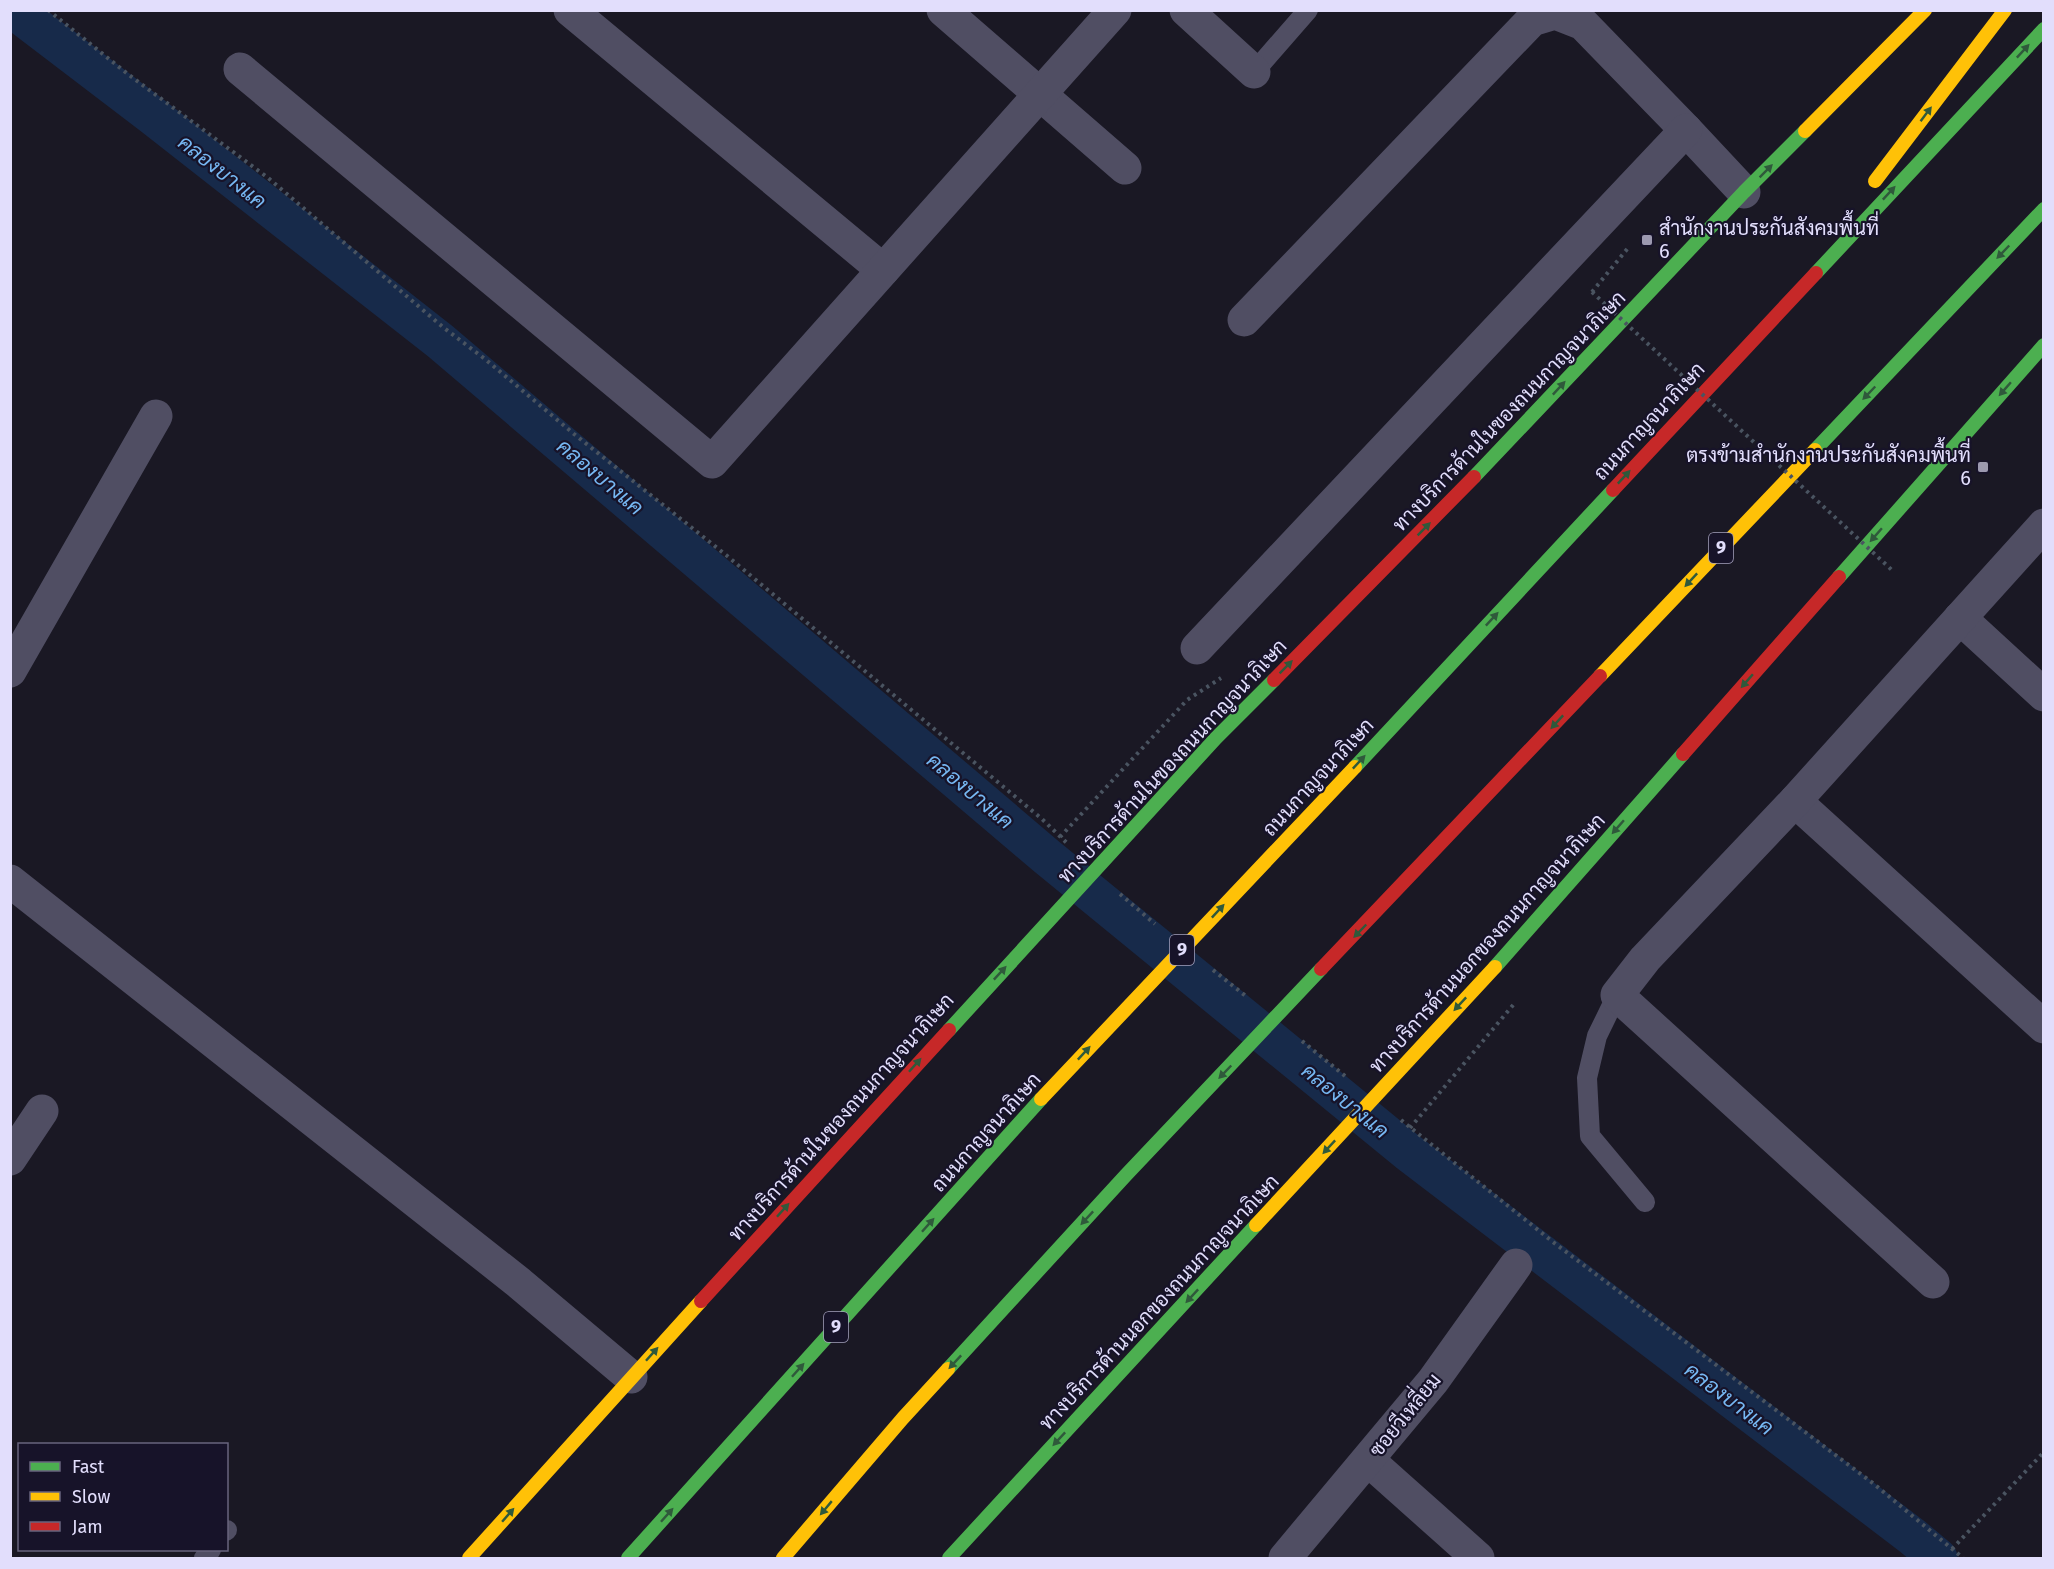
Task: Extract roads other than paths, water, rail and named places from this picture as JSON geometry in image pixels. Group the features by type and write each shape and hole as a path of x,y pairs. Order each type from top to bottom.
{"main road":[{"name":"ทางบริการด้านในของถนนกาญจนาภิเษก","path":"469,1558 631,1377 1216,738 1437,516 1744,192 1925,10"},
{"path":"1870,188 2006,10"},
{"name":"ถนนกาญจนาภิเษก","path":"628,1558 1044,1096 1319,805 2043,29"},
{"name":"9","path":"783,1558 903,1418 1126,1175 1401,888 2043,209"},
{"path":"1763,327 1841,225"},
{"name":"ทางบริการด้านนอกของถนนกาญจนาภิเษก","path":"949,1558 1500,961 2043,345"}],"street":[{"path":"570,10 883,270"},
{"path":"943,10 1125,168"},
{"path":"240,69 712,462 1114,10"},
{"path":"1186,10 1254,72"},
{"path":"1244,320 1533,20 1555,13 1589,17 1686,130 1744,192"},
{"path":"1197,648 1686,130"},
{"path":"10,671 156,416"},
{"path":"1933,1282 1617,995 1645,959 1795,801 2043,525"},
{"path":"1960,618 2043,695"},
{"path":"1795,801 2043,1027"},
{"path":"10,880 518,1282 631,1377"},
{"path":"10,1159 36,1119"},
{"name":"ซอยวีเหลี่ยม","path":"1286,1558 1433,1381 1516,1265"},
{"path":"1368,1460 1478,1558"}],"lane":[{"path":"1254,72 1308,10"},
{"path":"1617,995 1596,1036 1587,1078 1590,1136 1645,1202"}],"waterway":[{"name":"คลองบางแค","path":"14,10 440,341 1046,856 1408,1152 1938,1558"}],"place":[{"name":"สำนักงานประกันสังคมพื้นที่ 6","path":"1647,240"},
{"name":"ตรงข้ามสำนักงานประกันสังคมพื้นที่ 6","path":"1983,467"}]}
